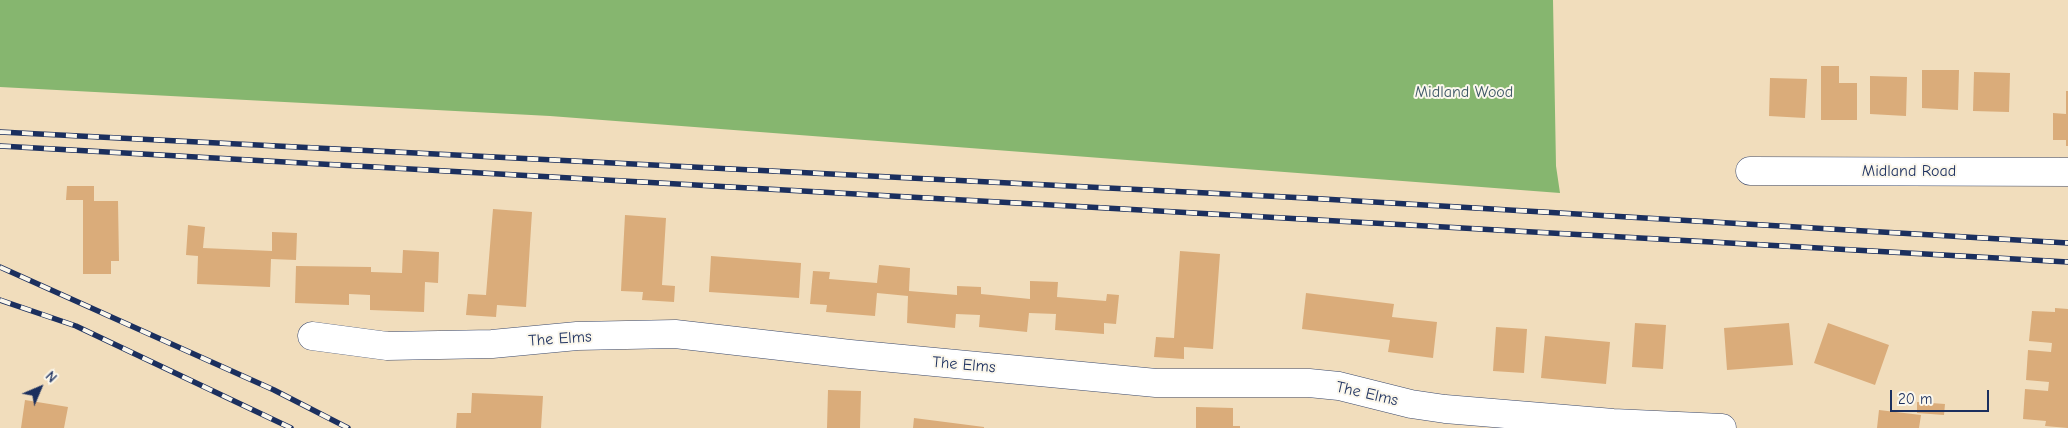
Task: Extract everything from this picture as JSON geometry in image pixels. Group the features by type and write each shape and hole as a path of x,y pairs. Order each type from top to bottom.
{"street":[{"name":"Midland Road","path":"1750,170 2068,172"},
{"name":"The Elms","path":"312,336 387,346 492,344 577,336 675,334 850,354 1156,383 1309,383 1339,386 1411,404 1445,409 1613,425 1722,428"}],"green space":[{"name":"Midland Wood","path":"0,0 1553,0 1556,166 1560,193 550,116 0,87"}],"building":[{"path":"1821,66 1839,66 1839,83 1857,83 1857,120 1821,120"},
{"path":"1922,70 1959,70 1958,110 1922,108"},
{"path":"1974,72 2010,73 2009,112 1973,111"},
{"path":"1870,76 1907,77 1906,116 1870,114"},
{"path":"1770,78 1807,79 1805,118 1769,116"},
{"path":"2066,91 2068,91 2068,146 2066,146 2066,140 2053,140 2053,113 2066,114"},
{"path":"67,186 94,186 94,201 118,201 119,261 111,261 111,274 83,274 83,200 66,200"},
{"path":"493,209 532,212 526,307 497,305 496,317 466,315 468,294 486,295"},
{"path":"625,215 666,218 662,285 675,286 674,302 642,300 643,292 621,291"},
{"path":"188,225 205,227 203,248 272,251 272,232 297,233 296,260 271,259 270,287 197,284 198,256 186,255"},
{"path":"403,250 439,252 438,283 425,282 424,312 370,310 370,295 349,294 349,305 295,303 296,266 371,267 371,272 402,273"},
{"path":"1180,251 1220,254 1213,349 1184,347 1184,359 1154,357 1156,337 1174,338"},
{"path":"711,256 801,263 799,298 709,292"},
{"path":"879,265 910,268 909,291 957,295 957,286 981,287 981,294 1030,299 1030,281 1058,282 1057,297 1106,301 1107,294 1119,295 1116,324 1104,323 1104,334 1055,330 1056,314 1029,313 1027,332 979,327 980,315 956,314 955,328 907,323 908,296 877,293 875,316 826,312 827,305 810,304 813,271 830,272 829,279 877,283"},
{"path":"1306,293 1394,304 1392,317 1437,322 1433,358 1388,352 1390,340 1302,329"},
{"path":"2055,308 2068,309 2068,428 2045,426 2046,421 2023,419 2025,389 2048,391 2049,382 2026,380 2028,350 2051,352 2052,343 2029,341 2032,311 2055,312"},
{"path":"1635,323 1666,325 1663,369 1632,367"},
{"path":"1789,323 1793,365 1727,370 1724,328"},
{"path":"1828,323 1889,345 1875,385 1814,363"},
{"path":"1496,327 1527,329 1524,373 1493,371"},
{"path":"1545,336 1610,342 1606,384 1541,378"},
{"path":"828,390 861,391 860,428 827,428"},
{"path":"472,393 543,396 541,428 456,428 457,413 471,413"},
{"path":"25,400 68,407 64,428 21,428"},
{"path":"1917,402 1945,404 1944,415 1917,413"},
{"path":"1196,407 1233,408 1233,426 1240,426 1240,428 1196,428"},
{"path":"1879,410 1921,415 1919,428 1877,428"},
{"path":"914,418 984,427 984,428 913,428"}],"railway":[{"path":"0,132 1306,198 2068,243"},
{"path":"0,146 2068,262"},
{"path":"0,267 274,390 348,428"},
{"path":"0,300 76,326 291,428"}]}
